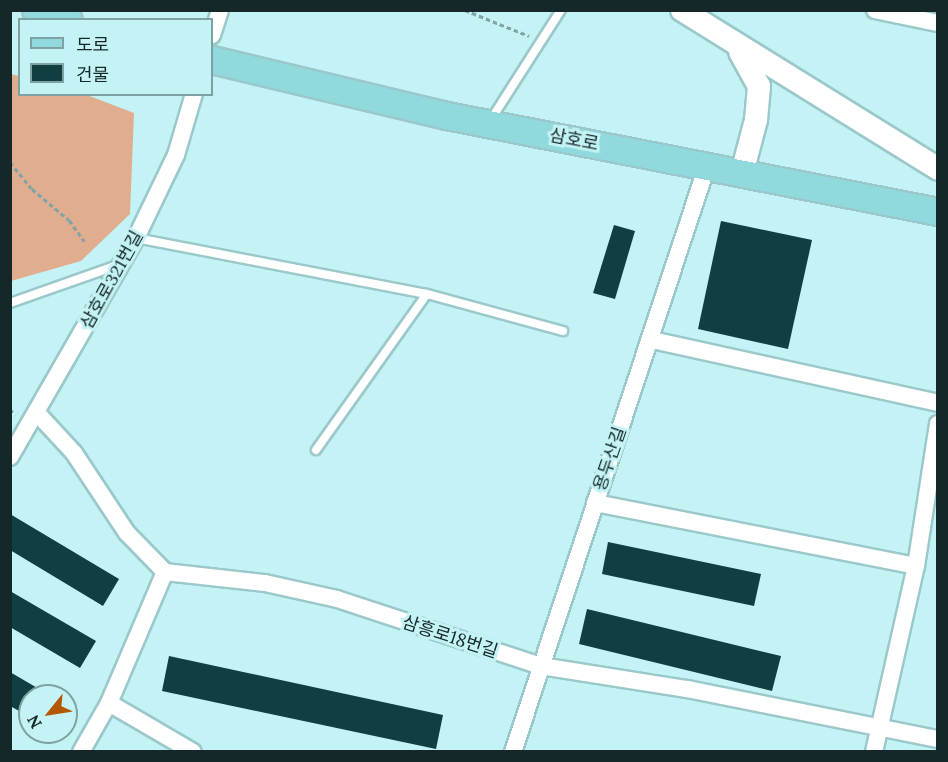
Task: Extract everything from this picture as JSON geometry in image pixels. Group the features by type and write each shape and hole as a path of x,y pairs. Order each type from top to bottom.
{"main road":[{"path":"36,10 62,18"},
{"name":"삼호로","path":"213,60 488,123 938,212"}],"street":[{"path":"213,32 220,10"},
{"path":"682,10 733,44 938,169"},
{"path":"875,10 938,23"},
{"path":"733,44 749,63 759,86 756,120 742,173"},
{"name":"삼호로321번길","path":"10,457 136,238 176,155 193,96"},
{"name":"용두산길","path":"513,752 595,503 652,340 707,166"},
{"path":"652,340 938,403"},
{"path":"37,413 74,453 127,533 165,572 109,703 81,752"},
{"path":"874,752 878,726 916,566 938,424"},
{"path":"595,503 916,566"},
{"name":"삼흥로18번길","path":"165,572 265,583 337,599 541,666 878,726 938,739"},
{"path":"109,703 194,752"}],"lane":[{"path":"488,123 561,10"},
{"path":"136,238 427,294 563,331"},
{"path":"10,303 121,263"},
{"path":"316,450 427,294"}],"path":[{"path":"465,10 542,42"},
{"path":"10,162 32,189 69,220 84,241"}],"shaded area":[{"path":"11,74 18,76 18,96 90,96 134,113 130,214 81,261 11,281"}],"building":[{"path":"721,221 812,240 788,349 698,329"},
{"path":"614,225 635,231 615,299 593,293"},
{"path":"10,514 119,579 103,606 10,550"},
{"path":"608,542 761,574 754,606 602,574"},
{"path":"10,591 96,641 80,668 10,627"},
{"path":"587,609 781,656 772,691 579,644"},
{"path":"169,656 443,715 436,749 162,691"},
{"path":"10,672 30,684 18,684 18,710 10,706"}]}
